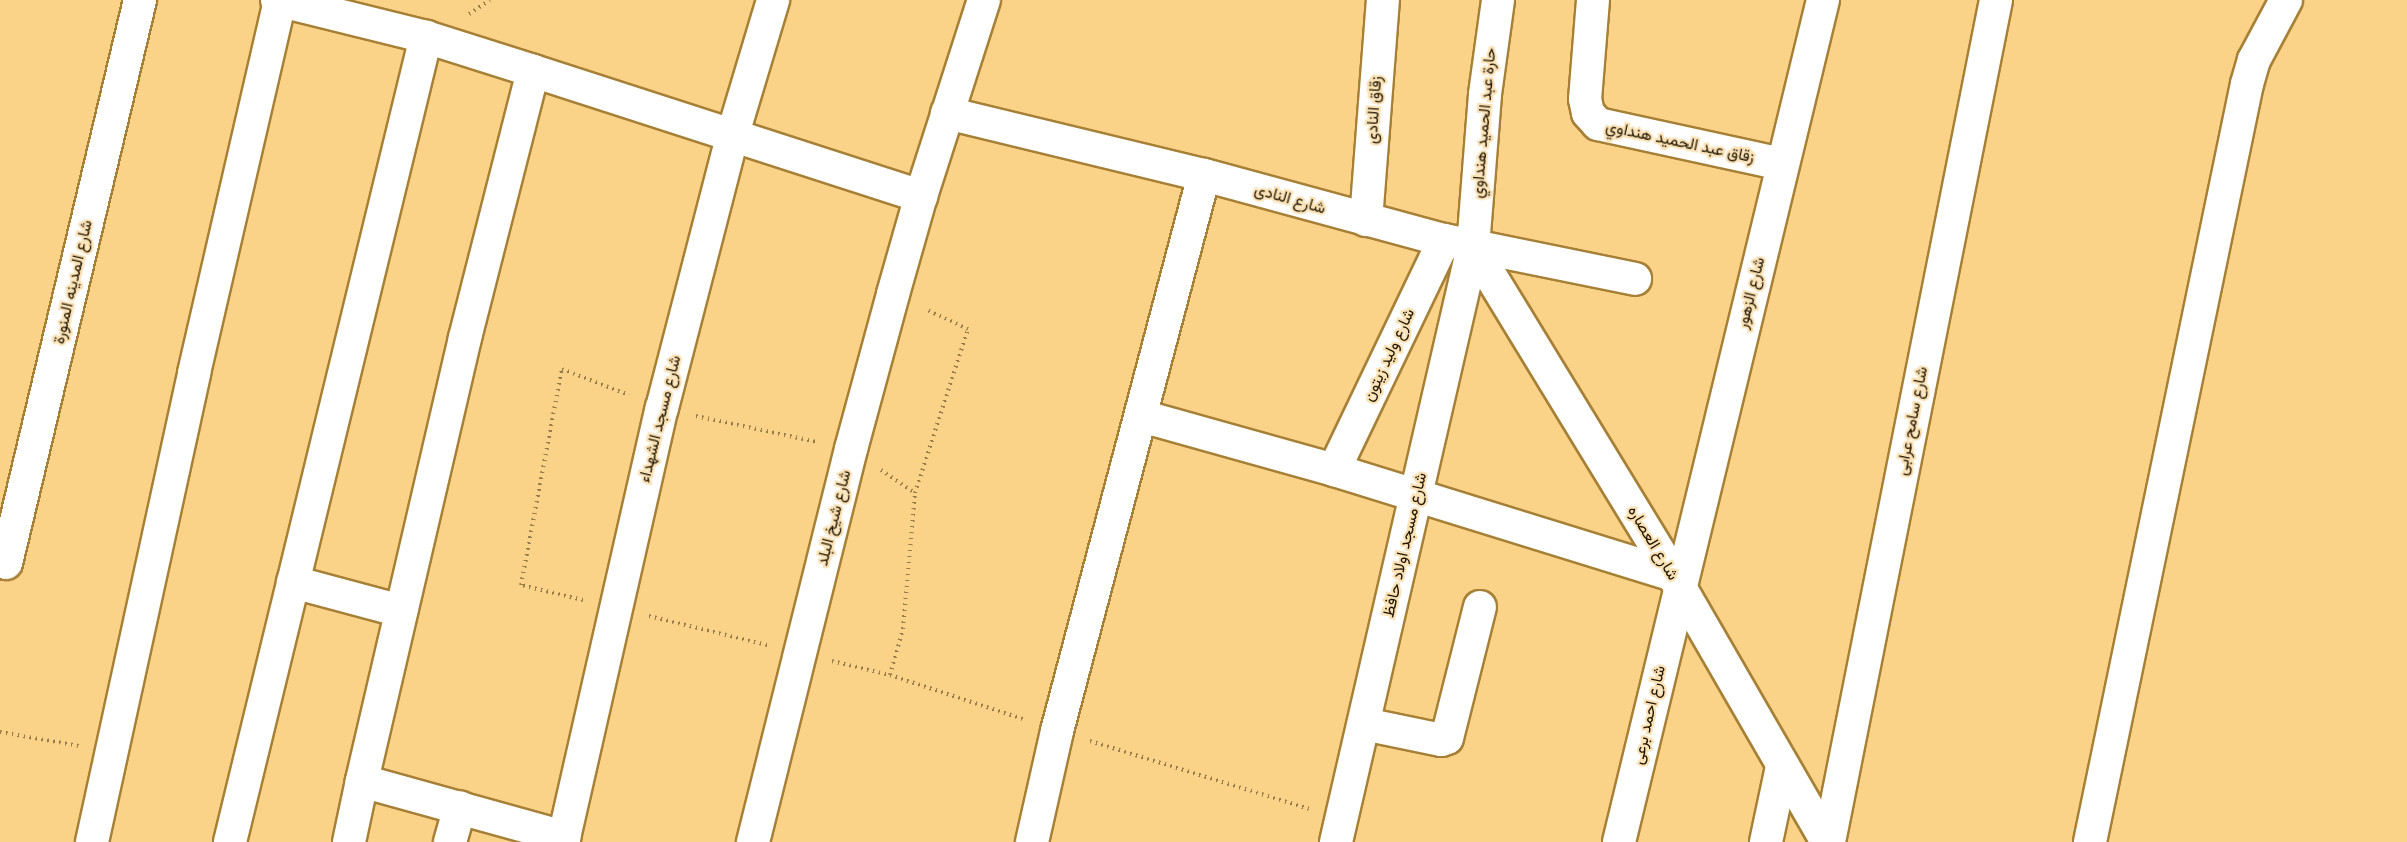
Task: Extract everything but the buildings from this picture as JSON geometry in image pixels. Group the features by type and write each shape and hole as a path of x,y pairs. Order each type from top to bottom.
{"street":[{"name":"شارع المدينه المنورة","path":"6,563 140,0"},
{"name":"شارع مسجد الشهداء","path":"563,839 662,408 732,137 773,0"},
{"name":"شارع شيخ البلد","path":"753,842 851,449 893,294 921,196 984,0"},
{"name":"زقاق النادى","path":"1366,220 1383,0"},
{"name":"حارة عبد الحميد هنداوي","path":"1459,243 1485,94 1498,0"},
{"name":"زقاق عبد الحميد هنداوي","path":"1593,0 1585,99 1588,113 1598,124 1782,164"},
{"name":"شارع الزهور","path":"1676,581 1823,0"},
{"name":"شارع سامح عرابى","path":"1828,842 1996,0"},
{"path":"2090,842 2247,84 2254,60 2286,0"},
{"path":"92,842 110,752 279,1 426,37 921,196"},
{"path":"230,842 426,37"},
{"path":"349,842 465,338 533,71"},
{"name":"شارع النادى","path":"947,113 1204,175 1459,243 1635,279"},
{"path":"1032,842 1057,731 1204,175"},
{"name":"شارع وليد زيتون","path":"1334,470 1459,243"},
{"name":"شارع مسجد اولاد حافظ","path":"1339,830 1417,496 1459,243"},
{"name":"شارع العصاره","path":"1459,243 1676,581 1782,767 1828,842"},
{"path":"1141,416 1334,470 1676,581"},
{"name":"شارع احمد برعى","path":"1619,842 1676,581"},
{"path":"293,582 401,611"},
{"path":"1364,724 1441,740 1449,736 1480,607"},
{"path":"1766,842 1782,767"},
{"path":"362,781 460,807 563,839"},
{"path":"450,842 460,807"}],"path":[{"path":"890,675 903,629 915,493 968,329 893,294"},
{"path":"562,369 662,408 851,449"},
{"path":"799,654 890,675 1339,830"},
{"path":"0,732 110,752"}]}
